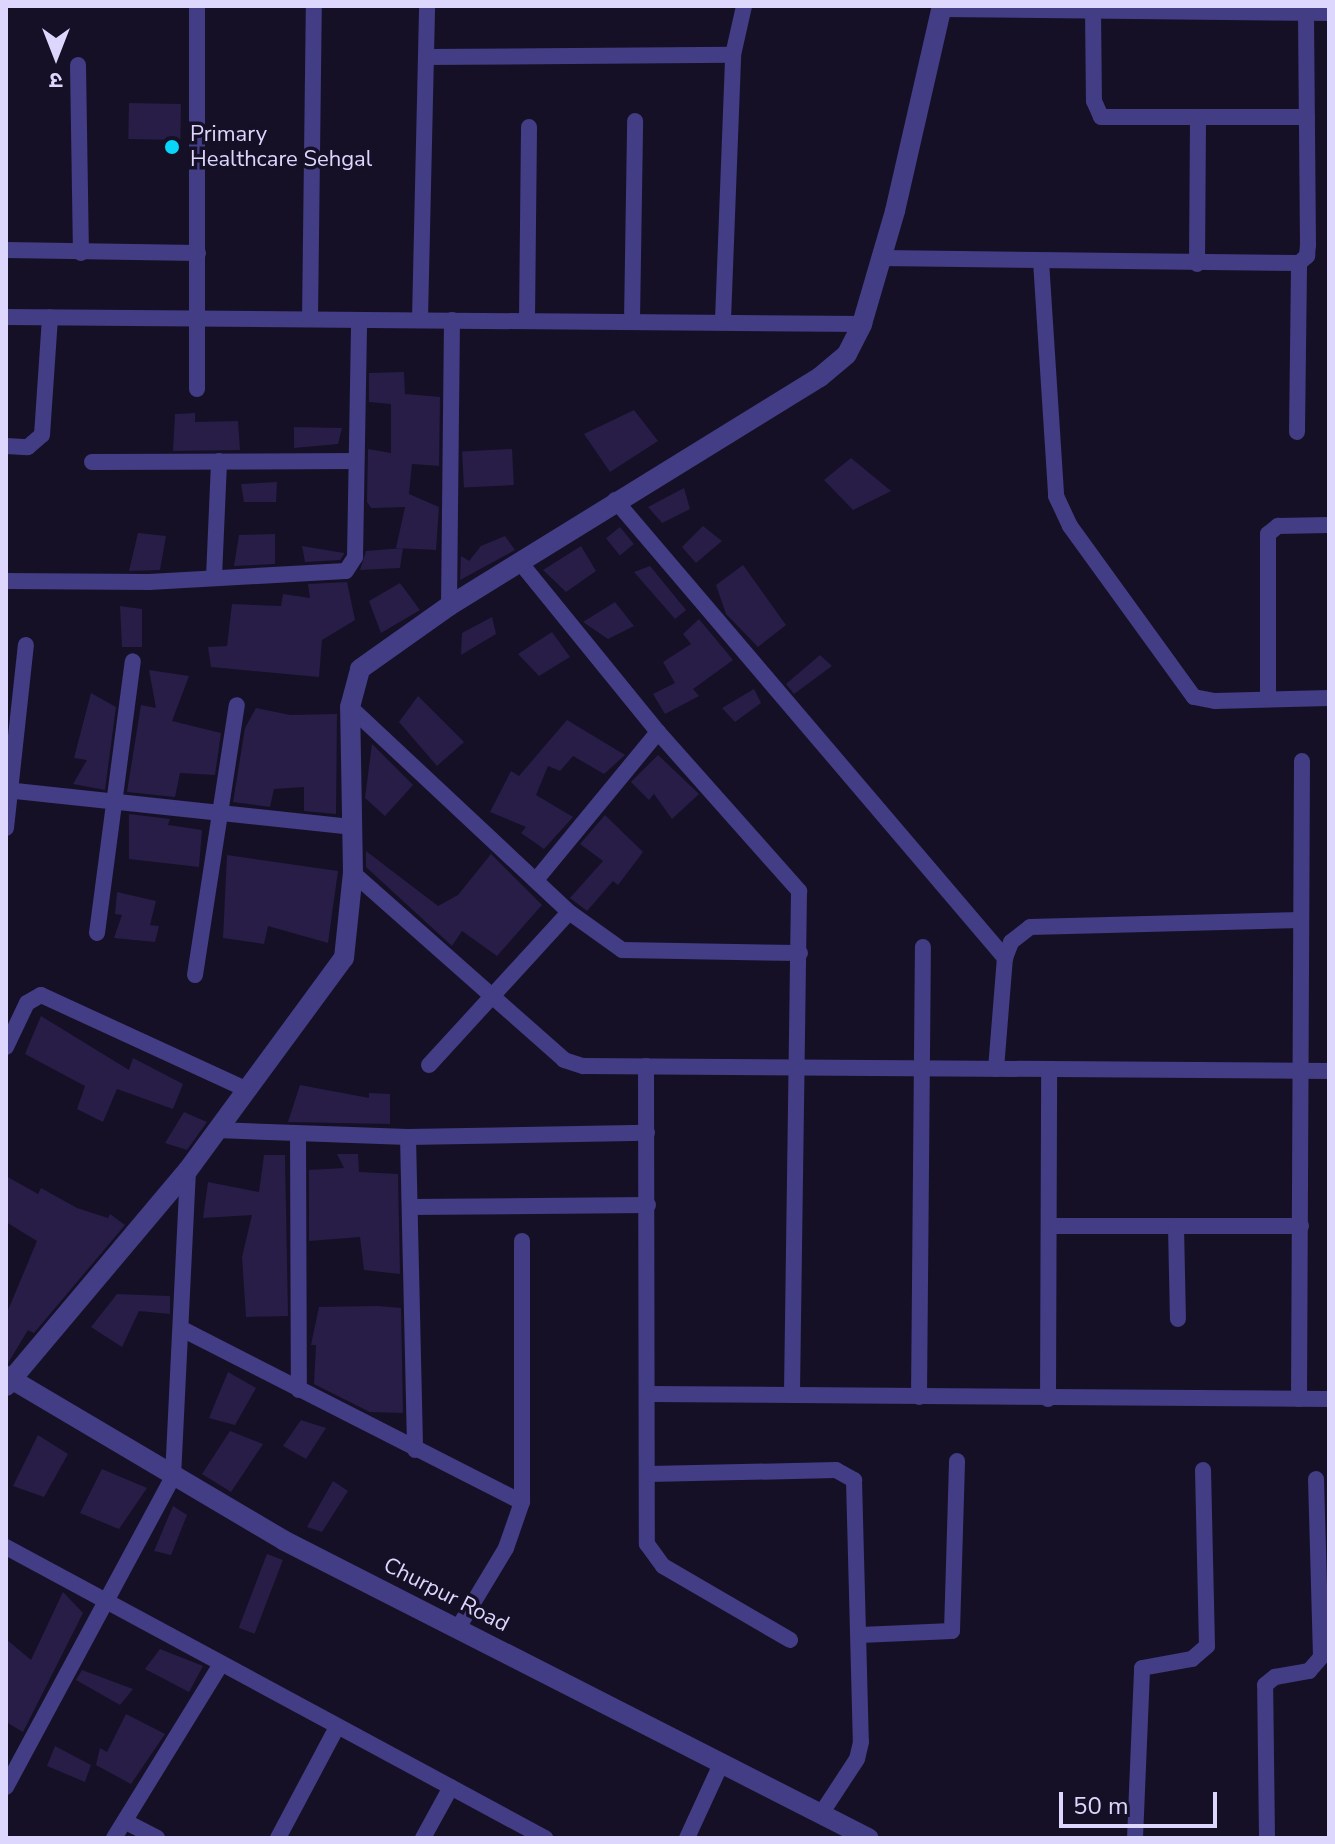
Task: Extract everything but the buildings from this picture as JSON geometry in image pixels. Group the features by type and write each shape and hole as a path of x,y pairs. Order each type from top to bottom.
{"street":[{"path":"197,6 197,389"},
{"path":"310,319 314,6"},
{"path":"420,319 427,6"},
{"path":"723,320 733,55 744,6"},
{"path":"8,1380 188,1170 344,958 353,873 350,707 356,680 369,661 615,500 837,364 862,324 881,258 941,7 1329,13"},
{"path":"1093,10 1094,101 1101,117 1307,117"},
{"path":"881,258 1299,263 1307,256 1306,13"},
{"path":"426,57 733,55"},
{"path":"78,65 81,253"},
{"path":"1197,264 1198,119"},
{"path":"632,321 635,121"},
{"path":"527,320 529,127"},
{"path":"6,250 198,253"},
{"path":"1041,261 1056,496 1065,517 1183,689 1205,700 1329,698"},
{"path":"1297,432 1299,263"},
{"path":"6,317 723,320 862,324"},
{"path":"6,446 28,447 42,435 50,317"},
{"path":"6,581 69,585 336,573 352,566 359,320"},
{"path":"449,606 452,320"},
{"path":"214,577 219,461"},
{"path":"92,462 356,461"},
{"path":"615,500 1005,958"},
{"path":"1268,698 1268,534 1278,526 1329,525"},
{"path":"519,561 658,732 796,885 800,953 792,1394"},
{"path":"6,828 26,645"},
{"path":"97,933 117,804 133,661"},
{"path":"195,975 237,705"},
{"path":"350,707 569,912 632,953 800,953"},
{"path":"536,880 658,732"},
{"path":"1299,1399 1302,761"},
{"path":"9,790 351,827"},
{"path":"353,873 570,1063 797,1068 1329,1071"},
{"path":"429,1065 569,912"},
{"path":"996,1069 1005,958 1018,935 1051,924 1301,920"},
{"path":"919,1397 923,947"},
{"path":"6,1047 10,1027 32,997 48,997 248,1090"},
{"path":"646,1066 647,1544 655,1558 790,1640"},
{"path":"1048,1399 1051,1226 1049,1070"},
{"path":"216,1130 408,1137 647,1133"},
{"path":"298,1135 299,1390"},
{"path":"408,1137 415,1450"},
{"path":"6,1787 173,1477 188,1170"},
{"path":"410,1207 648,1205"},
{"path":"1051,1226 1301,1226"},
{"path":"1176,1226 1178,1319"},
{"path":"458,1628 506,1548 522,1502 522,1241"},
{"path":"182,1329 522,1502"},
{"name":"Churpur Road","path":"8,1380 283,1540 868,1838"},
{"path":"649,1394 1329,1399"},
{"path":"860,1635 952,1631 957,1461"},
{"path":"649,1474 836,1470 849,1474 857,1490 860,1750 821,1814"},
{"path":"1135,1838 1142,1668 1192,1659 1207,1646 1203,1470"},
{"path":"1267,1838 1265,1685 1275,1677 1309,1671 1325,1647 1316,1479"},
{"path":"8,1553 108,1602 545,1838"},
{"path":"114,1838 221,1664"},
{"path":"278,1838 337,1727"},
{"path":"687,1838 721,1764"},
{"path":"423,1838 451,1787"},
{"path":"126,1822 157,1838"}],"place":[{"name":"Primary Healthcare Sehgal","path":"172,147"}]}
